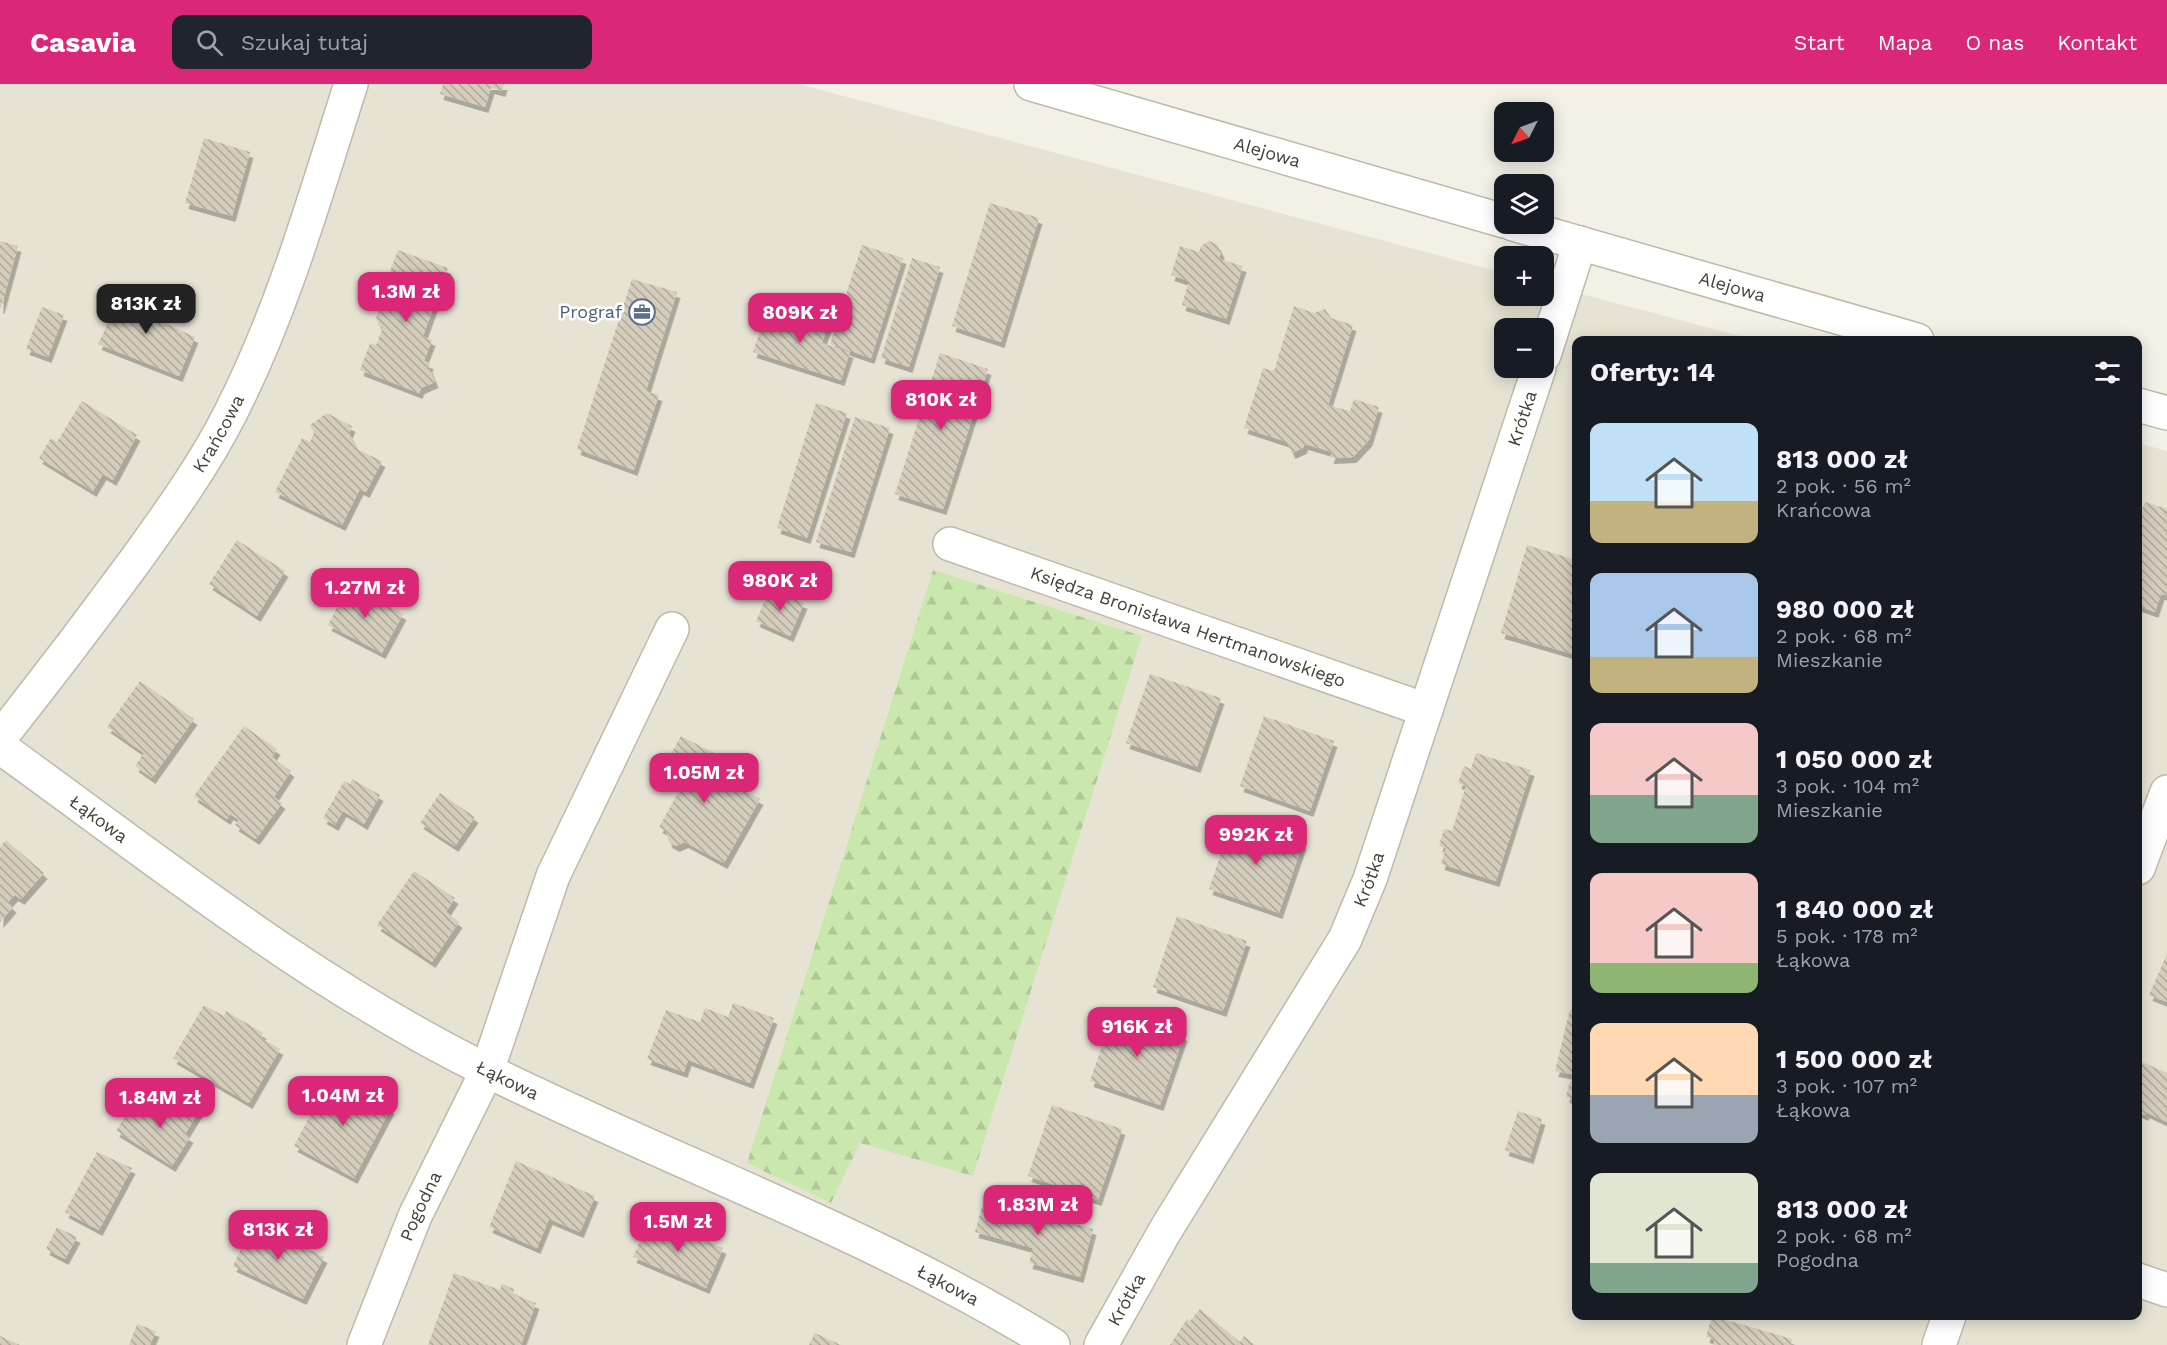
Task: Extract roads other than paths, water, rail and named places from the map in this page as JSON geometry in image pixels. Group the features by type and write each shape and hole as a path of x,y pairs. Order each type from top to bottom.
{"street":[{"name":"Krańcowa","path":"0,738 83,631 173,508 228,418 262,347 287,280 351,84"},
{"name":"Alejowa","path":"1031,84 1494,218"},
{"name":"Alejowa","path":"1549,234 1903,336"},
{"path":"1554,324 1580,243"},
{"name":"Krótka","path":"1101,1345 1166,1231 1346,939 1370,879 1536,378"},
{"path":"2142,406 2167,413"},
{"name":"Księdza Bronisława Hertmanowskiego","path":"950,544 1426,710"},
{"path":"487,1071 554,876 672,629"},
{"name":"Łąkowa","path":"0,747 286,952 379,1011 487,1071 868,1243 985,1303 1053,1345"},
{"path":"2142,858 2167,792"},
{"name":"Pogodna","path":"364,1345 415,1216 487,1071"},
{"path":"2142,1281 2167,1290"},
{"path":"1939,1345 1948,1320"}],"place":[{"name":"Prograf","path":"642,312"}]}
